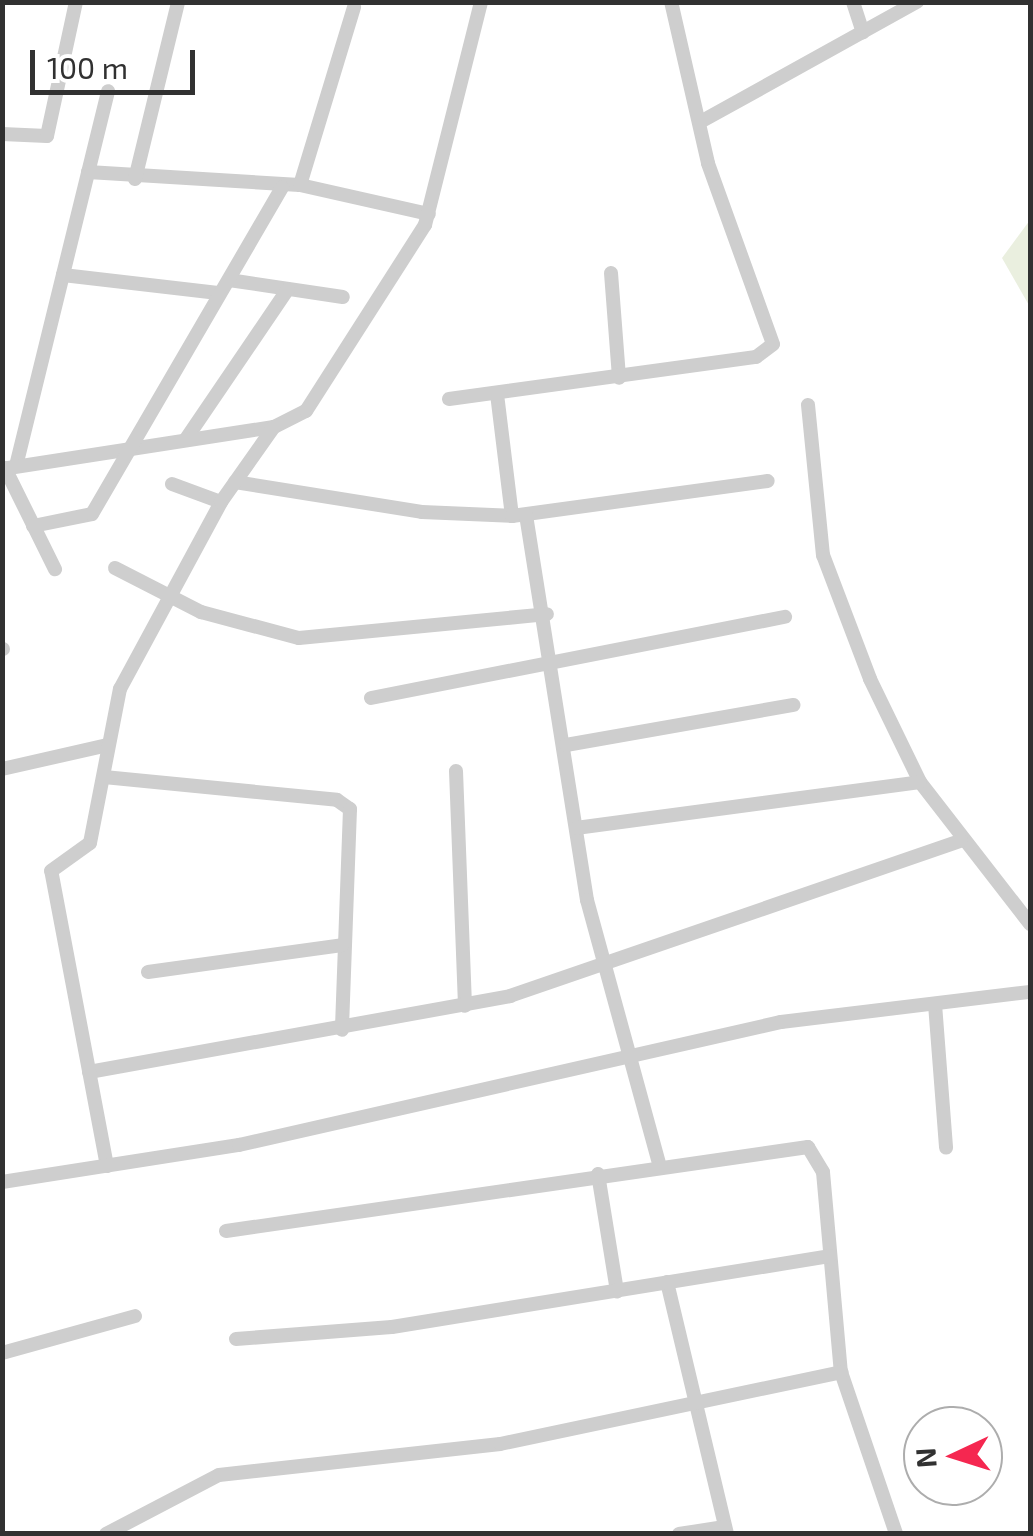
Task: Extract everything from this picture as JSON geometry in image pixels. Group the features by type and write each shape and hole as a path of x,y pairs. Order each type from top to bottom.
{"street":[{"path":"2,134 47,136 76,2"},
{"path":"135,179 178,2"},
{"path":"8,468 274,427 306,411 388,292 429,214 481,2"},
{"path":"449,399 756,357 773,344 702,121 671,2"},
{"path":"853,2 863,32"},
{"path":"702,121 917,2"},
{"path":"300,185 354,7"},
{"path":"55,569 8,468 63,275 108,90"},
{"path":"88,172 135,179 300,185 429,214"},
{"path":"33,526 86,520 282,187"},
{"path":"611,274 619,378"},
{"path":"63,275 218,293"},
{"path":"229,280 343,297"},
{"path":"186,439 288,288"},
{"path":"497,394 519,515 547,614 576,828 604,968 624,1052 659,1164"},
{"path":"808,405 823,555 920,782 961,841 1030,924"},
{"path":"107,1166 51,874 86,849 120,689 221,502 274,427"},
{"path":"236,482 422,512 519,515 768,481"},
{"path":"172,484 221,502"},
{"path":"116,568 170,596 299,638 547,614"},
{"path":"372,698 406,698 553,662 785,617"},
{"path":"566,746 794,706"},
{"path":"2,769 108,746"},
{"path":"456,772 465,1006"},
{"path":"104,777 344,804 352,817 342,945 342,1030"},
{"path":"576,828 920,782"},
{"path":"89,1072 465,1006 604,968 961,841"},
{"path":"148,972 342,945"},
{"path":"2,1182 372,1116 624,1052 1030,992"},
{"path":"936,1004 946,1148"},
{"path":"226,1231 659,1164 808,1147 823,1172 841,1372 896,1534"},
{"path":"598,1174 617,1291"},
{"path":"236,1339 392,1328 829,1256"},
{"path":"667,1282 692,1403 726,1530 678,1534"},
{"path":"2,1353 135,1316"},
{"path":"106,1534 219,1475 500,1444 841,1372"}],"green space":[{"path":"1030,220 1030,307 1002,258"}]}
